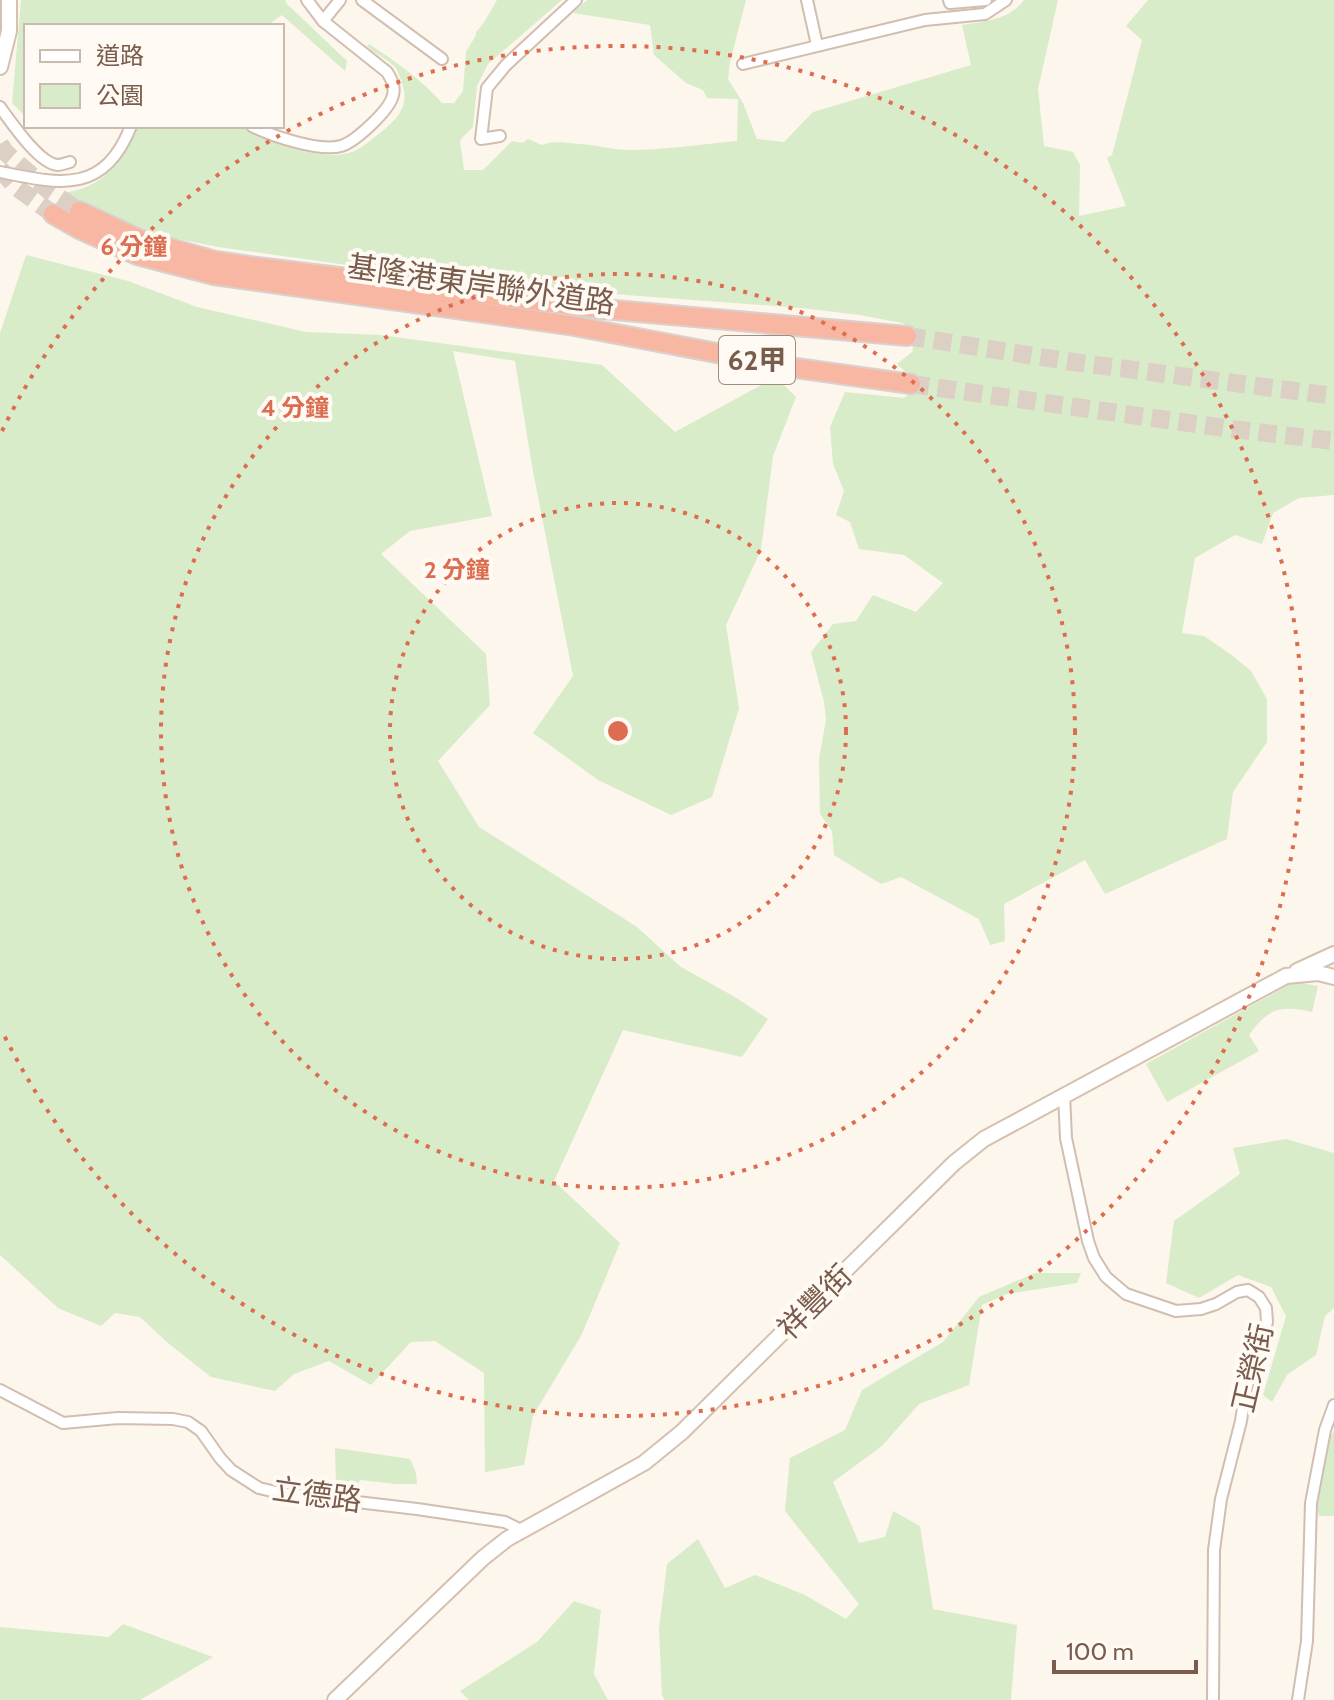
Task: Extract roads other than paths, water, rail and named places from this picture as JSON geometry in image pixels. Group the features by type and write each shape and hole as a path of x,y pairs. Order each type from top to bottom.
{"highway":[{"name":"基隆港東岸聯外道路","path":"79,211 139,248"},
{"name":"基隆港東岸聯外道路","path":"53,214 79,229 215,268 393,292 796,368 911,384"},
{"name":"基隆港東岸聯外道路","path":"393,292 907,336"},
{"path":"741,357 748,322"}],"street":[{"path":"0,67 9,31 9,0"},
{"path":"256,128 283,140 341,146 355,138 384,112 393,97 393,83 387,72 323,21 307,0"},
{"path":"323,21 340,0"},
{"path":"362,0 442,59"},
{"path":"500,136 481,139 487,88 506,65 576,0"},
{"path":"807,0 817,45"},
{"path":"949,0 950,3 986,0"},
{"path":"743,64 925,20 985,14 1006,0"},
{"path":"0,107 45,160 57,165 70,162"},
{"path":"0,172 48,182 86,178 111,160 124,143 130,128"},
{"path":"1286,976 1333,954"},
{"path":"1333,954 1327,969 1333,976"},
{"name":"祥豐街","path":"335,1700 483,1558 523,1531 644,1463 682,1432 954,1163 984,1139 1286,976 1318,973 1333,976"},
{"name":"正榮街","path":"1064,1094 1066,1138 1088,1241 1106,1277 1126,1294 1176,1311 1201,1309 1248,1290 1259,1297 1266,1308 1267,1322 1246,1388 1221,1499 1216,1537 1213,1700"},
{"name":"立德路","path":"0,1390 63,1423 118,1418 188,1422 201,1431 231,1470 269,1491 505,1522 523,1531"},
{"path":"1298,1700 1307,1641 1311,1503 1325,1430 1334,1405"}],"tunnel":[{"path":"0,144 48,190 79,211"},
{"path":"0,169 16,187 53,214"},
{"path":"907,336 1073,362 1334,396"},
{"path":"911,384 1334,441"}]}
